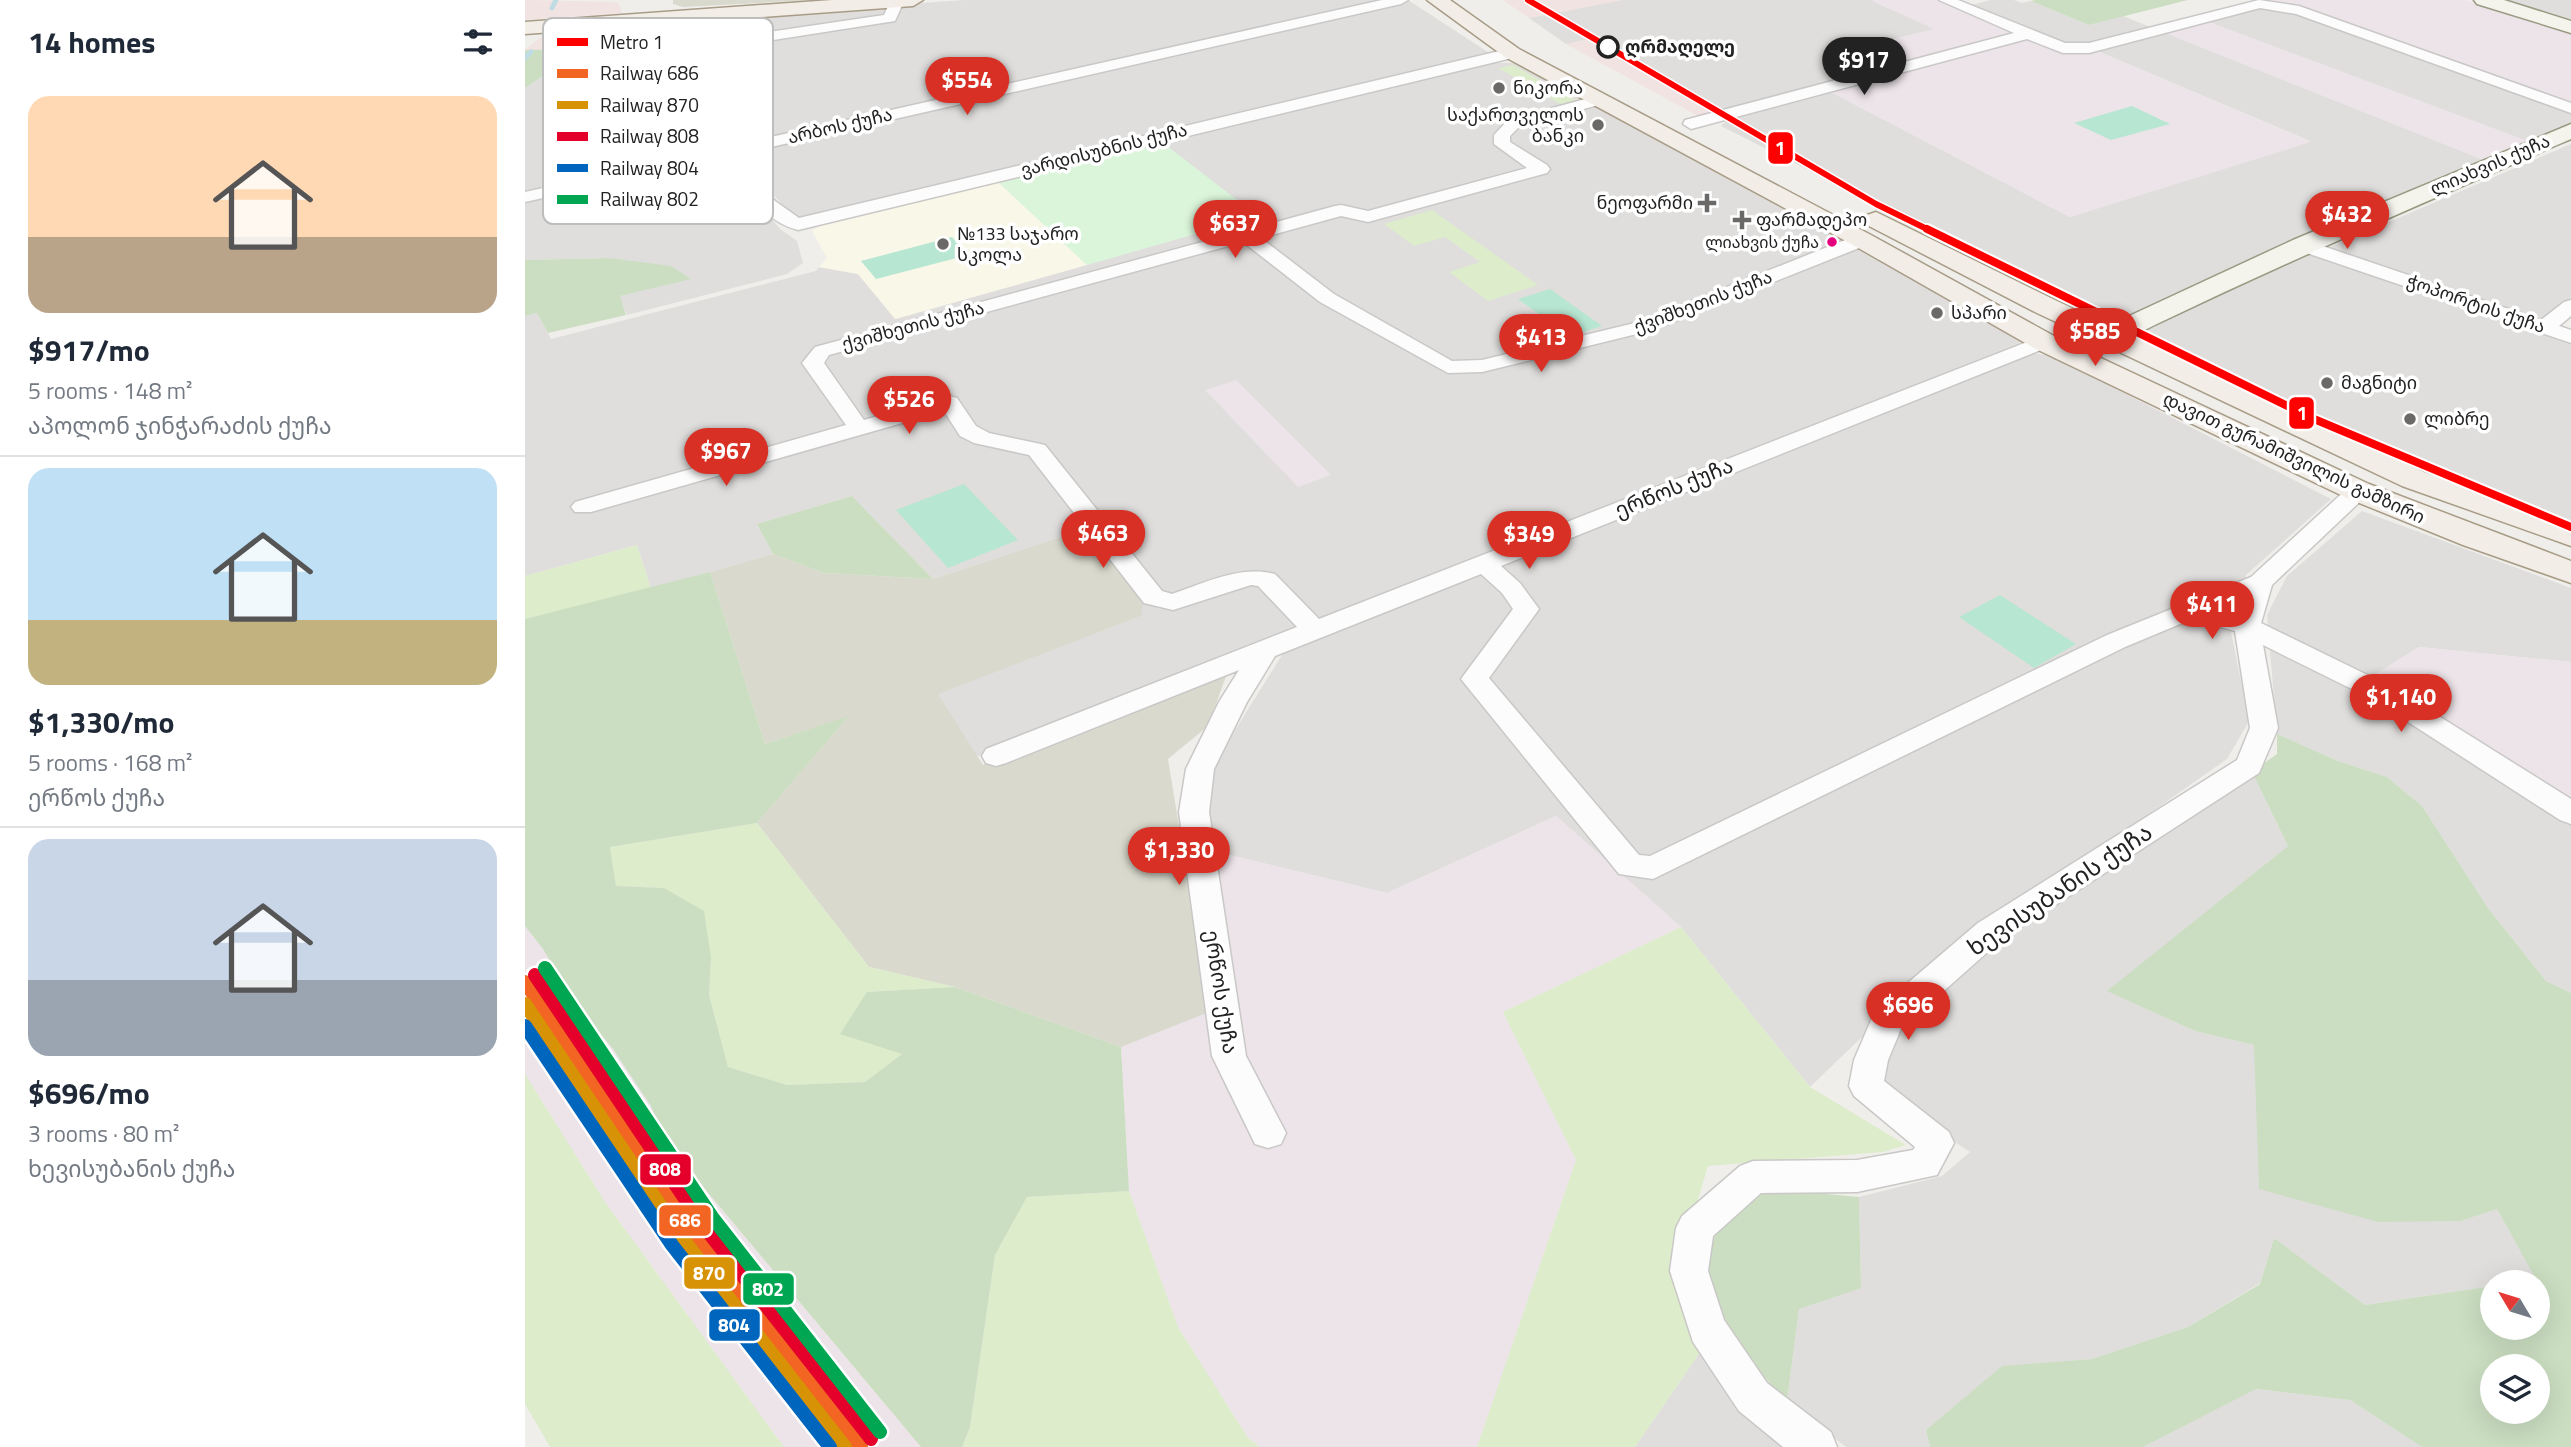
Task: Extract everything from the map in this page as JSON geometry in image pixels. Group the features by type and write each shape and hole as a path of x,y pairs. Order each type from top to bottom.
{"main road":[{"name":"დავით გურამიშვილის გამზირი","path":"1437,0 1600,100 2055,347 2358,491 2571,573"},
{"path":"666,18 905,1"},
{"name":"დავით გურამიშვილის გამზირი","path":"1480,4 1518,50 1558,54 2109,336 2413,479 2571,537"},
{"path":"525,28 543,27"}],"street":[{"name":"არბოს ქუჩა","path":"773,141 1401,0"},
{"path":"1946,0 2063,48 2089,48 2260,4 2317,15 2571,108"},
{"path":"2484,0 2571,27"},
{"path":"773,34 890,18 905,1"},
{"path":"1692,124 2027,34"},
{"name":"ვარდისუბნის ქუჩა","path":"773,207 783,218 798,224 1518,50"},
{"name":"ქვიშხეთის ქუჩა","path":"858,427 813,363 823,351 1341,210 1368,217 1541,169 1503,144 1502,135 1514,123 1600,100"},
{"name":"ლიახვის ქუჩა","path":"2055,347 2109,336 2302,245 2571,131"},
{"name":"არბოს ქუჩა","path":"525,197 543,193"},
{"name":"ქვიშხეთის ქუჩა","path":"1247,236 1327,298 1448,367 1482,366 1646,326 1861,240"},
{"name":"ჭოპორტის ქუჩა","path":"2302,245 2571,337"},
{"path":"2544,328 2571,306"},
{"name":"ერწოს ქუჩა","path":"996,756 1485,564 2055,347"},
{"path":"583,507 949,403 968,431 982,438 1037,450 1153,597 1173,602 1249,577 1266,579 1315,631"},
{"path":"1485,564 1511,588 1526,610 1475,680 1630,866 1653,868 2116,641 2260,582 2358,491"},
{"name":"ხევისუბანის ქუჩა","path":"1816,1447 1753,1397 1707,1329 1689,1271 1695,1228 1753,1177 1857,1176 1923,1164 1937,1143 1866,1086 1871,1060 1887,1021 1989,932 2249,766 2264,728 2247,626 2260,582"},
{"path":"2189,610 2247,626 2385,694 2571,813"},
{"name":"ერწოს ქუჩა","path":"1265,650 1233,702 1200,769 1194,812 1229,1056 1268,1133"}],"shaded area":[{"path":"525,0 618,2 622,13 543,18 525,20"},
{"path":"673,0 814,0 683,7 673,4"},
{"path":"964,0 1396,0 773,139 773,18 743,18 750,15"},
{"path":"1408,0 1491,54 797,221 773,194 773,145"},
{"path":"1503,0 1622,0 1529,18"},
{"path":"1622,0 1875,0 1935,29 1865,47 1902,64 1720,112 1590,39 1566,44 1529,18"},
{"path":"1938,0 2014,31 2013,34 1902,64 1864,46 1934,29 1872,1"},
{"path":"1991,0 2014,0 2022,3 2031,1 2089,25 2123,16 2155,29 2088,46 2069,46 1967,6"},
{"path":"2267,0 2465,0 2571,33 2571,111 2289,10 2262,6"},
{"path":"2500,0 2571,0 2571,21"},
{"path":"2262,6 2289,10 2571,111 2571,122 2527,141 2206,21"},
{"path":"750,15 749,18 713,18"},
{"path":"2206,21 2527,141 2484,160 2163,32"},
{"path":"2163,32 2484,160 2297,240 2126,321 2107,320 1721,126 1727,120 1831,92 2070,217 2310,141 2095,50"},
{"path":"543,35 543,50 525,50"},
{"path":"1590,39 1720,112 1698,116 1566,44"},
{"path":"2029,39 2074,55 2095,50 2311,142 2070,217 1831,92"},
{"path":"1490,63 1516,63 2024,341 976,757 937,693 1141,616 1085,529 933,579 852,496 757,524 773,554 651,589 637,545 525,576 525,316 537,313 551,339 816,271 819,267 858,274 896,319 1257,216 1159,140"},
{"path":"543,76 543,191 525,195 525,88"},
{"path":"2571,144 2571,298 2540,321 2328,248"},
{"name":"№133 საჯარო სკოლა","path":"997,181 1087,265 895,319 858,274 819,267 827,258 812,231 826,223"},
{"path":"543,197 543,224 773,224 773,221 797,241 803,263 787,274 627,315 619,296 690,278 609,258 525,260 525,201"},
{"path":"2310,251 2571,345 2571,526 2421,474 2128,335"},
{"path":"2030,353 2052,356 2331,499 2246,575 2231,632 2249,721 2227,759 1944,958 1810,1087 1681,927 1556,816 1387,893 1209,850 1203,797 1212,767 1287,647"},
{"path":"1236,380 1331,475 1298,487 1205,390"},
{"path":"2362,511 2571,588 2571,662 2419,647 2373,676 2360,688 2571,825 2571,993 2546,981 2488,908 2422,806 2387,777 2338,761 2277,734 2267,615 2287,576"},
{"path":"1085,529 1144,599 1141,616 938,694 983,765 1229,668 1208,726 1168,759 1209,1012 1121,1047 955,987 869,967 757,823 848,717 765,744 710,572 773,554 824,573 933,579"},
{"path":"2419,647 2571,662 2571,810 2444,729 2373,676"},
{"path":"2252,772 2288,846 2108,991 2195,1031 2254,1045 2461,1221 2497,1209 2532,1270 2480,1270 2480,1288 2365,1305 2274,1238 2260,1283 2188,1327 2092,1359 2002,1367 1926,1430 1930,1447 1846,1447 1787,1401 1799,1309 1861,1287 1859,1197 1942,1176 1970,1152 1884,1095 1876,1065 1892,1031 1945,981"},
{"path":"1556,816 1681,927 1503,1012 1576,1160 1477,1447 1260,1447 1248,1438 1178,1327 1129,1191 1121,1047 1208,1012 1184,856 1209,850 1387,893"},
{"path":"525,926 543,949 576,1004 613,1049 651,1106 664,1140 921,1447 784,1447 605,1202 525,1074"},
{"path":"1705,1345 1794,1447 1635,1447"},
{"path":"2255,1389 2350,1400 2422,1447 2143,1447"}],"green space":[{"path":"2188,0 2089,25 2031,1"},
{"path":"525,50 543,50 543,76 525,88"},
{"path":"1513,65 1579,102 1564,106 1498,68"},
{"path":"2132,106 2170,124 2111,140 2074,123"},
{"path":"1159,140 1258,216 1087,265 997,181"},
{"path":"1432,210 1538,285 1488,301 1449,272 1480,262 1445,237 1414,246 1384,224"},
{"path":"952,237 968,255 876,279 861,261"},
{"path":"609,258 671,266 691,279 620,296 626,315 548,333 537,313 525,316 525,260"},
{"path":"1550,289 1602,326 1570,336 1518,299"},
{"path":"964,484 1018,540 948,568 896,510"},
{"path":"852,496 933,579 824,573 773,554 757,524"},
{"path":"637,545 651,589 525,619 525,576"},
{"path":"710,572 765,744 849,716 757,823 610,847 616,886 664,888 704,911 711,958 709,995 728,1067 787,1085 865,1082 902,1054 840,1034 867,992 955,987 1121,1047 1129,1191 1027,1197 995,1255 970,1427 962,1447 921,1447 664,1140 651,1106 613,1049 576,1004 543,949 525,926 525,619"},
{"path":"2000,595 2076,644 2034,668 1959,617"},
{"path":"2277,734 2338,761 2387,777 2422,806 2488,908 2546,981 2571,993 2571,1447 2422,1447 2350,1400 2256,1389 2143,1447 1930,1447 1926,1430 2002,1366 2092,1359 2188,1327 2260,1284 2274,1238 2365,1305 2480,1288 2480,1340 2550,1340 2550,1270 2531,1270 2497,1209 2461,1221 2378,1222 2259,1189 2254,1045 2195,1031 2107,991 2288,846 2252,772 2277,754"},
{"path":"757,823 869,967 955,987 867,992 902,1054 865,1082 787,1085 728,1067 709,995 711,958 664,888 616,886 610,847"},
{"path":"1681,927 1810,1087 1906,1145 1883,1152 1708,1166 1677,1270 1705,1345 1635,1447 1477,1447 1576,1160 1503,1012"},
{"path":"525,1074 605,1202 784,1447 550,1447 525,1404"},
{"path":"1761,1188 1859,1197 1861,1288 1799,1309 1787,1401 1727,1338 1705,1277 1716,1230"},
{"path":"1129,1191 1178,1327 1248,1438 1260,1447 962,1447 970,1427 995,1255 1027,1197"}],"waterway":[{"path":"552,8 556,0"},
{"path":"525,58 531,52"}],"metro line":[{"name":"1","path":"1528,0 1876,204 2314,419 2571,527"}],"rail line":[{"name":"802","path":"545,968 712,1217 880,1432"},
{"name":"808","path":"535,975 702,1224 871,1439"},
{"name":"686","path":"525,982 692,1231 861,1447"},
{"name":"870","path":"525,1004 682,1238 845,1447"},
{"name":"804","path":"525,1026 672,1245 830,1447"}],"place":[{"name":"ღრმაღელე","path":"1608,47"},
{"name":"ნიკორა","path":"1499,88"},
{"name":"საქართველოს ბანკი","path":"1598,125"},
{"name":"ნეოფარმი","path":"1707,203"},
{"name":"ფარმადეპო","path":"1742,220"},
{"name":"ლიახვის ქუჩა","path":"1832,242"},
{"name":"№133 საჯარო სკოლა","path":"943,244"},
{"name":"სპარი","path":"1937,313"},
{"name":"მაგნიტი","path":"2327,383"},
{"name":"ლიბრე","path":"2410,419"}]}
